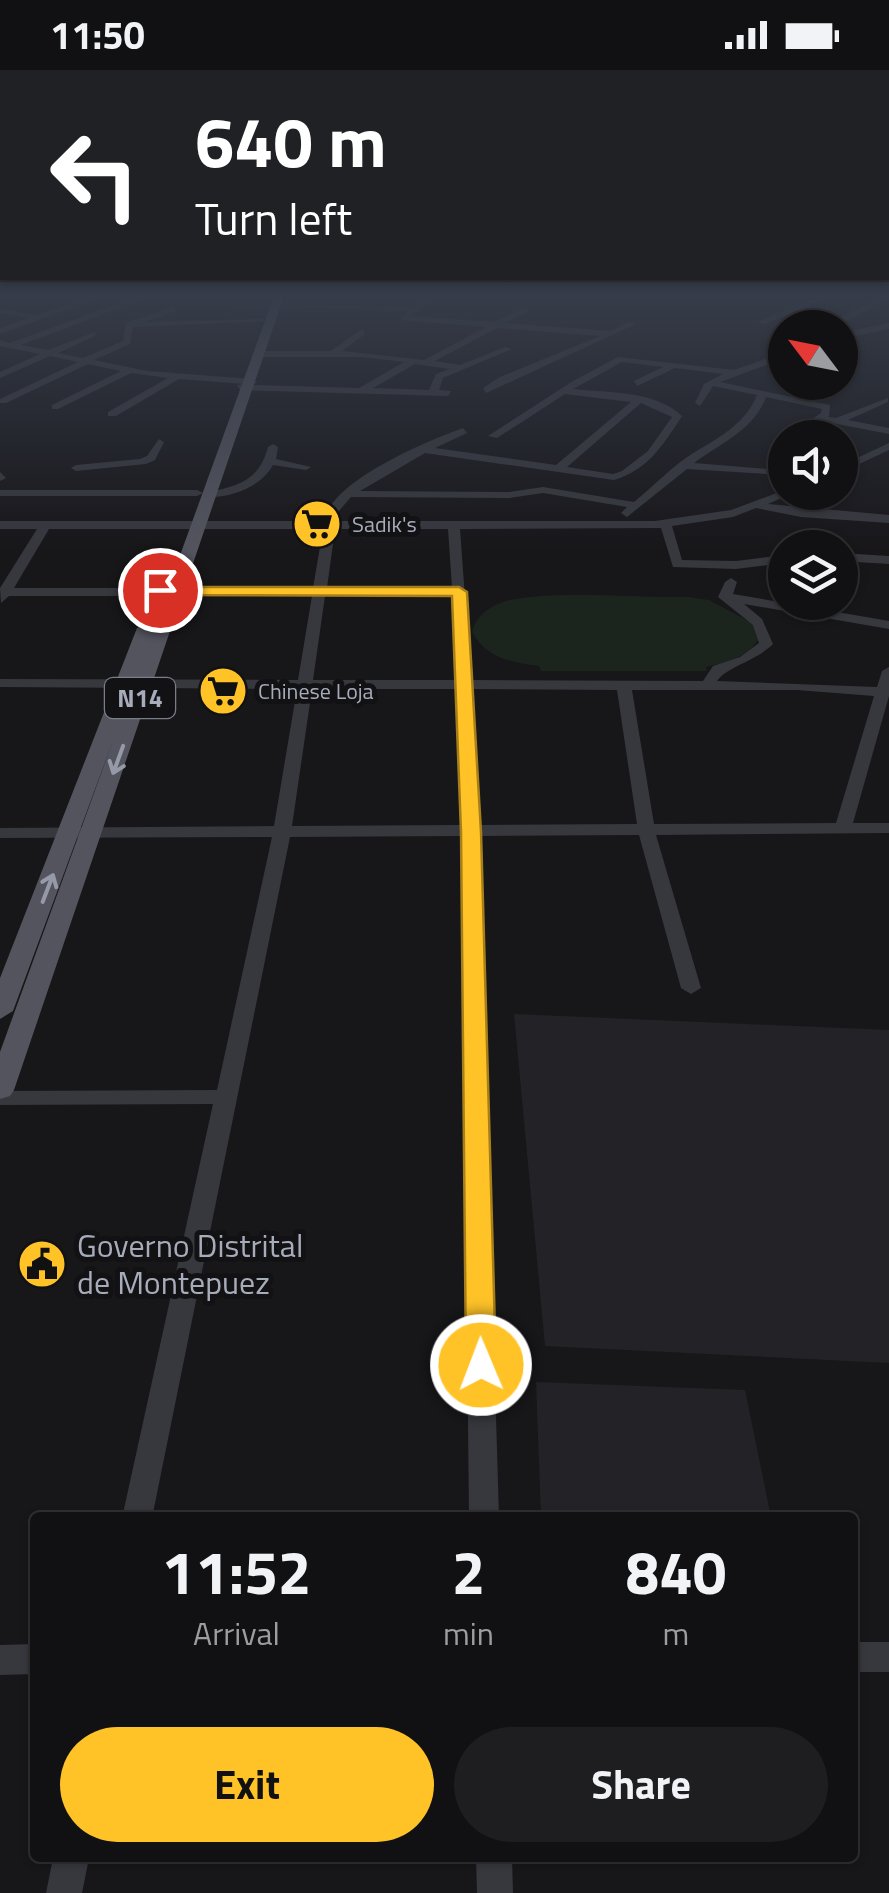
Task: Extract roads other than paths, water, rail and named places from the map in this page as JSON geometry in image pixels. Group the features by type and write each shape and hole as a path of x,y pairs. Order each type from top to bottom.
{"main road":[{"name":"N14","path":"0,1011 92,832 135,683 245,381"},
{"name":"N14","path":"244,385 246,381"},
{"name":"N14","path":"0,1094 69,833 135,683"}],"street":[{"path":"3,402 45,381"},
{"path":"54,407 108,381"},
{"path":"112,414 170,381"},
{"path":"205,381 448,394"},
{"path":"360,392 378,381"},
{"path":"432,393 435,381"},
{"path":"486,390 503,381"},
{"path":"425,450 618,476 658,450 677,414 639,400 568,388 557,381"},
{"path":"492,436 581,381"},
{"path":"638,384 644,381"},
{"path":"700,403 716,381"},
{"path":"712,383 822,404 829,410 817,420"},
{"path":"624,525 633,504 715,448 756,411 763,393"},
{"path":"557,470 639,400"},
{"path":"840,420 884,400"},
{"path":"820,418 832,420"},
{"path":"858,425 889,431"},
{"path":"138,1512 282,832 332,511 348,494 462,431"},
{"path":"76,468 150,458 159,442"},
{"path":"0,493 204,494 242,486 262,472 273,446"},
{"path":"858,461 889,446"},
{"path":"269,461 306,467"},
{"path":"110,493 124,464"},
{"path":"686,466 768,473"},
{"path":"670,480 723,469"},
{"path":"348,494 509,495 533,489 633,504"},
{"path":"0,525 666,524 698,521 768,501"},
{"path":"758,505 889,520"},
{"path":"666,524 676,564 768,561"},
{"path":"2,595 45,525"},
{"path":"454,526 466,684 471,832 484,1512"},
{"path":"858,557 889,560"},
{"path":"707,686 718,669 746,660 766,644 766,634 757,620 728,589 889,625"},
{"path":"2,595 168,590 459,592"},
{"path":"843,827 889,671"},
{"path":"0,683 624,685 885,691"},
{"path":"624,685 646,830 692,988"},
{"path":"0,834 889,828"},
{"path":"0,1094 226,1097"},
{"path":"858,1657 889,1658"},
{"path":"0,1660 30,1659"},
{"path":"64,1893 69,1862"},
{"path":"494,1862 495,1893"}],"place":[{"name":"Sadik's","path":"317,524"},
{"name":"Chinese Loja","path":"223,691"},
{"name":"Governo Distrital de Montepuez","path":"42,1264"}]}
